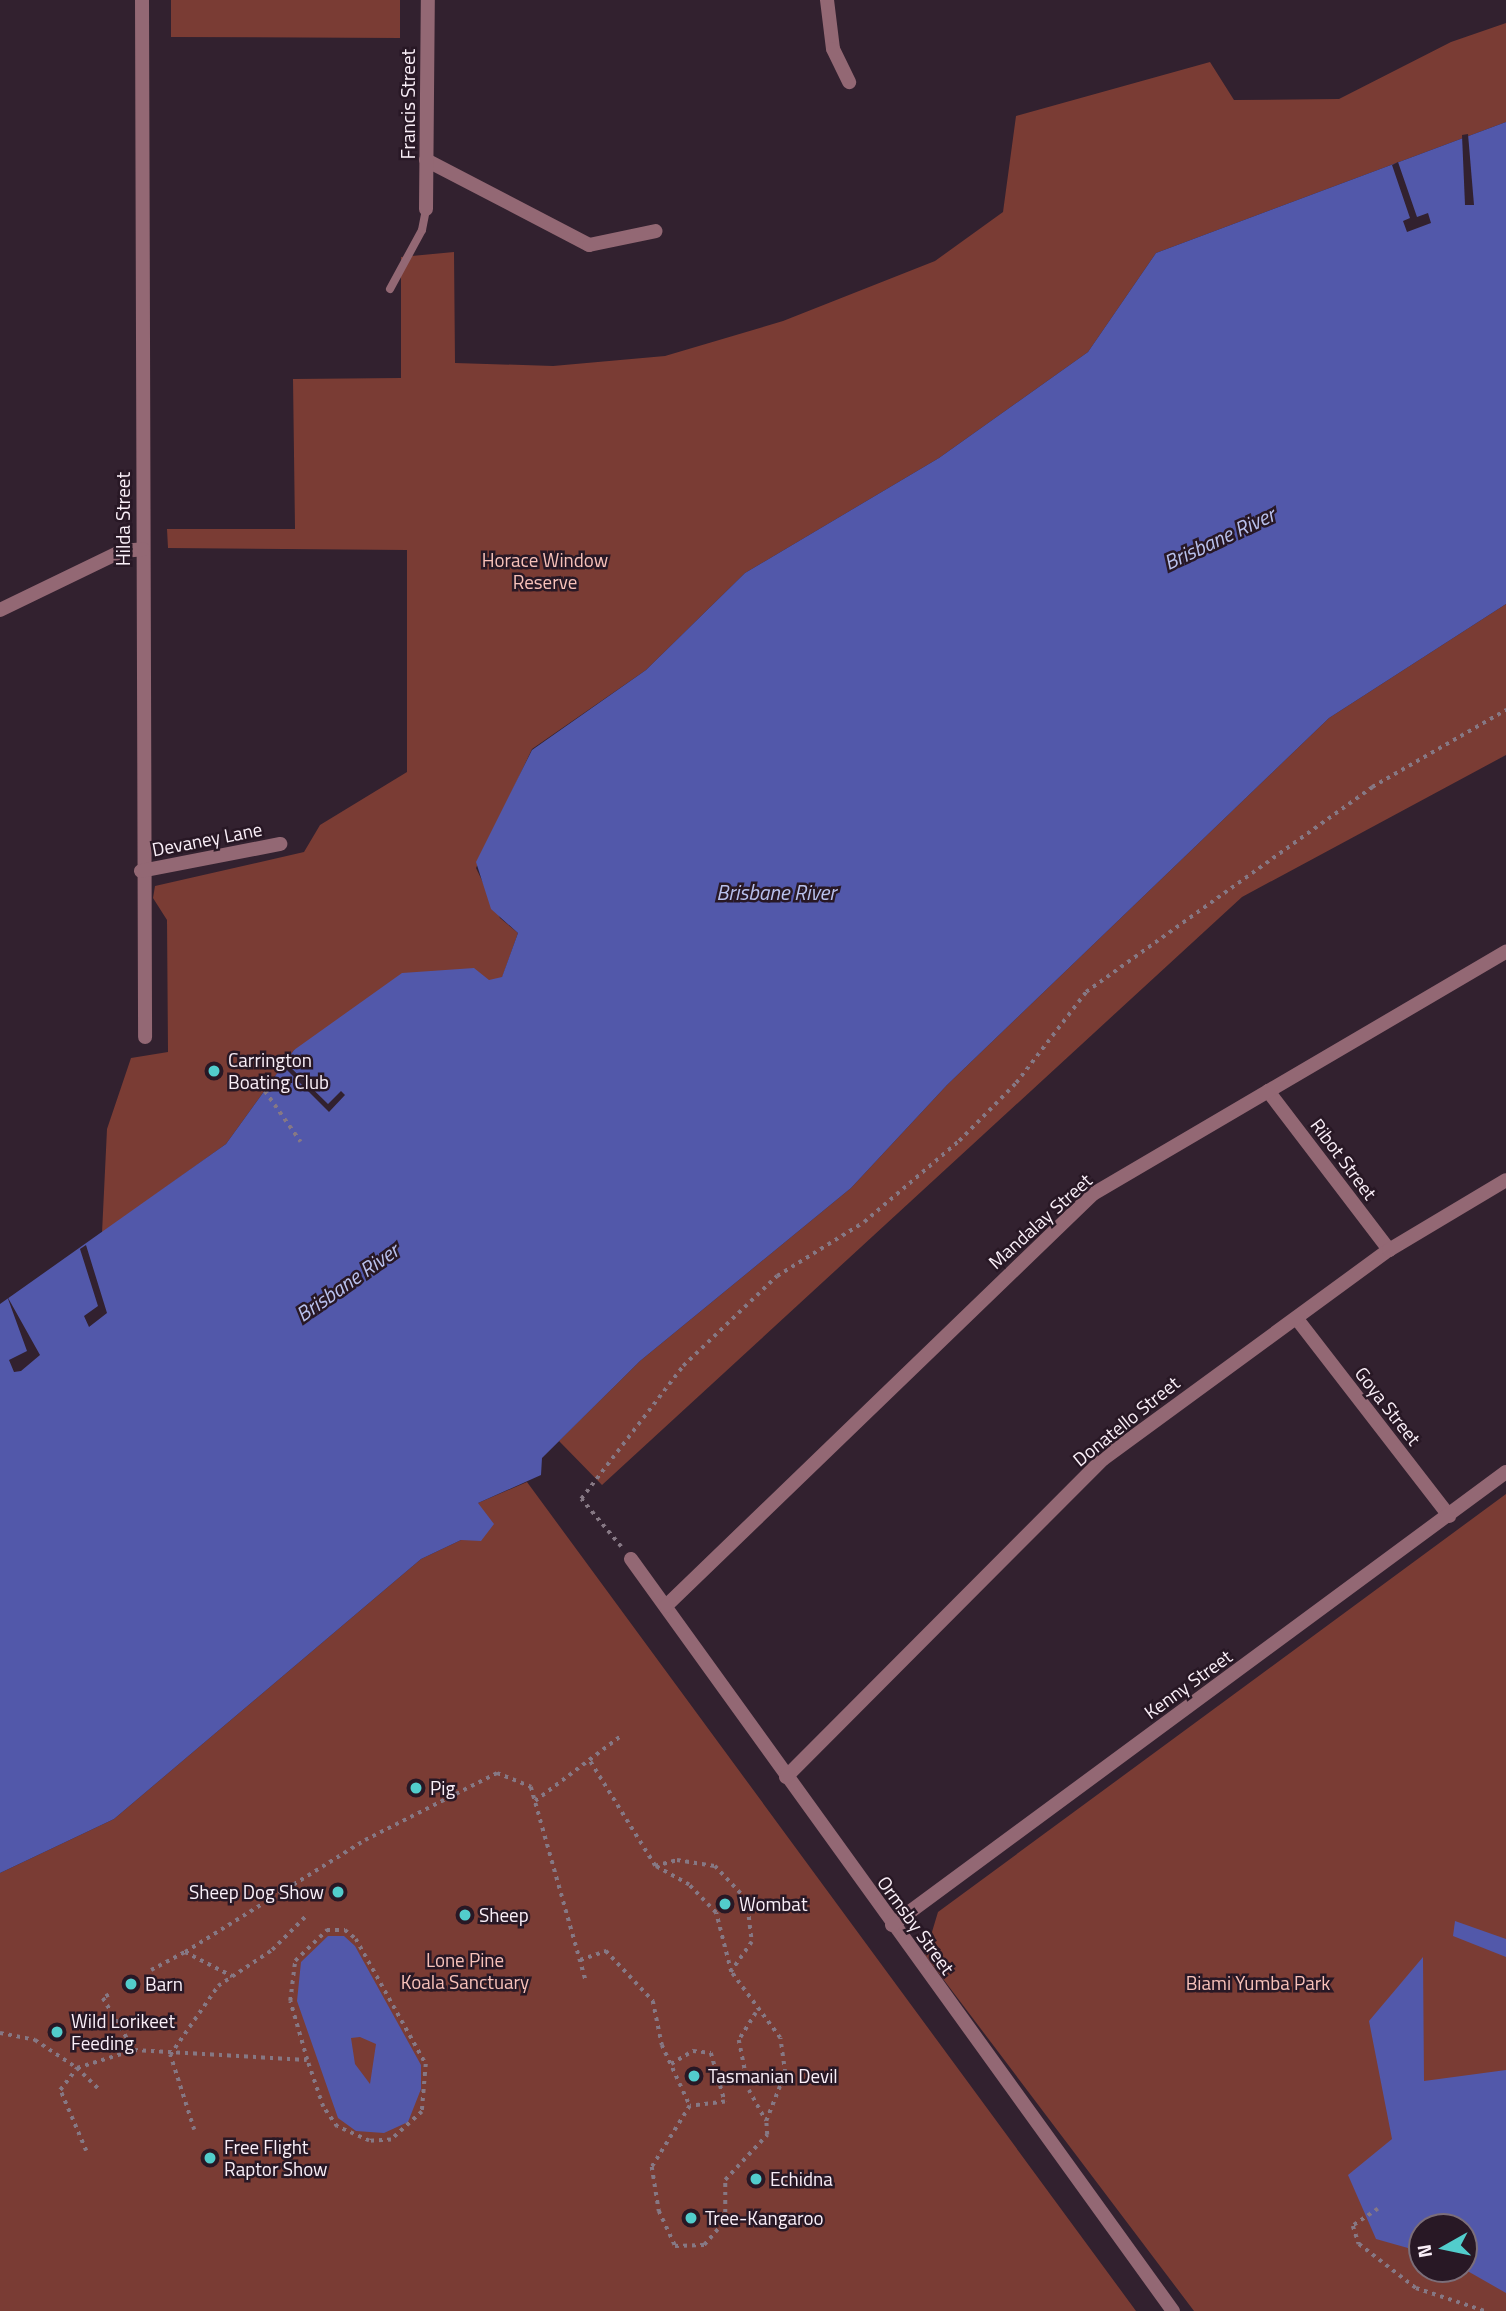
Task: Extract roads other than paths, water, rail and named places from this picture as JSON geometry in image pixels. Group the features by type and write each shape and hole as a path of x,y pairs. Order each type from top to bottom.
{"street":[{"name":"Hilda Street","path":"142,0 141,871 145,1037"},
{"name":"Francis Street","path":"426,209 428,0"},
{"path":"827,0 833,50 849,82"},
{"path":"426,160 589,245 656,231"},
{"path":"0,610 125,550 143,549"},
{"name":"Devaney Lane","path":"141,871 280,844"},
{"name":"Mandalay Street","path":"666,1606 1093,1194 1506,952"},
{"name":"Ribot Street","path":"1268,1091 1388,1250"},
{"name":"Donatello Street","path":"786,1777 1103,1459 1388,1250 1506,1180"},
{"name":"Goya Street","path":"1297,1319 1449,1516"},
{"name":"Kenny Street","path":"892,1925 1506,1472"},
{"name":"Ormsby Street","path":"631,1559 1172,2311"}],"lane":[{"path":"390,289 426,209"}],"water":[{"name":"Brisbane River","path":"1506,122 1506,604 1329,718 947,1085 851,1188 640,1361 542,1458 541,1475 478,1503 494,1524 481,1541 461,1540 421,1559 114,1819 0,1873 0,1304 226,1144 294,1050 402,973 474,968 489,980 502,977 518,933 491,909 476,862 532,750 646,670 745,573 939,458 1088,352 1156,253"},
{"path":"1455,1921 1506,1939 1506,1957 1453,1936"},
{"path":"328,1936 344,1936 355,1946 421,2065 421,2089 408,2122 384,2133 356,2131 338,2118 297,2001 301,1962","holes":["360,2037 376,2044 370,2084 355,2064 351,2038"]},
{"path":"1423,1957 1424,2081 1506,2070 1506,2293 1478,2277 1478,2213 1408,2213 1408,2248 1376,2239 1348,2175 1392,2139 1369,2021"}],"place":[{"name":"Carrington Boating Club","path":"214,1071"},
{"name":"Pig","path":"416,1788"},
{"name":"Sheep Dog Show","path":"338,1892"},
{"name":"Wombat","path":"725,1904"},
{"name":"Sheep","path":"465,1915"},
{"name":"Barn","path":"131,1984"},
{"name":"Wild Lorikeet Feeding","path":"57,2032"},
{"name":"Tasmanian Devil","path":"694,2076"},
{"name":"Free Flight Raptor Show","path":"210,2158"},
{"name":"Echidna","path":"756,2179"},
{"name":"Tree-Kangaroo","path":"691,2218"}],"park label":[{"name":"Horace Window Reserve","path":"545,571"},
{"name":"Lone Pine Koala Sanctuary","path":"465,1971"},
{"name":"Biami Yumba Park","path":"1258,1983"}]}
